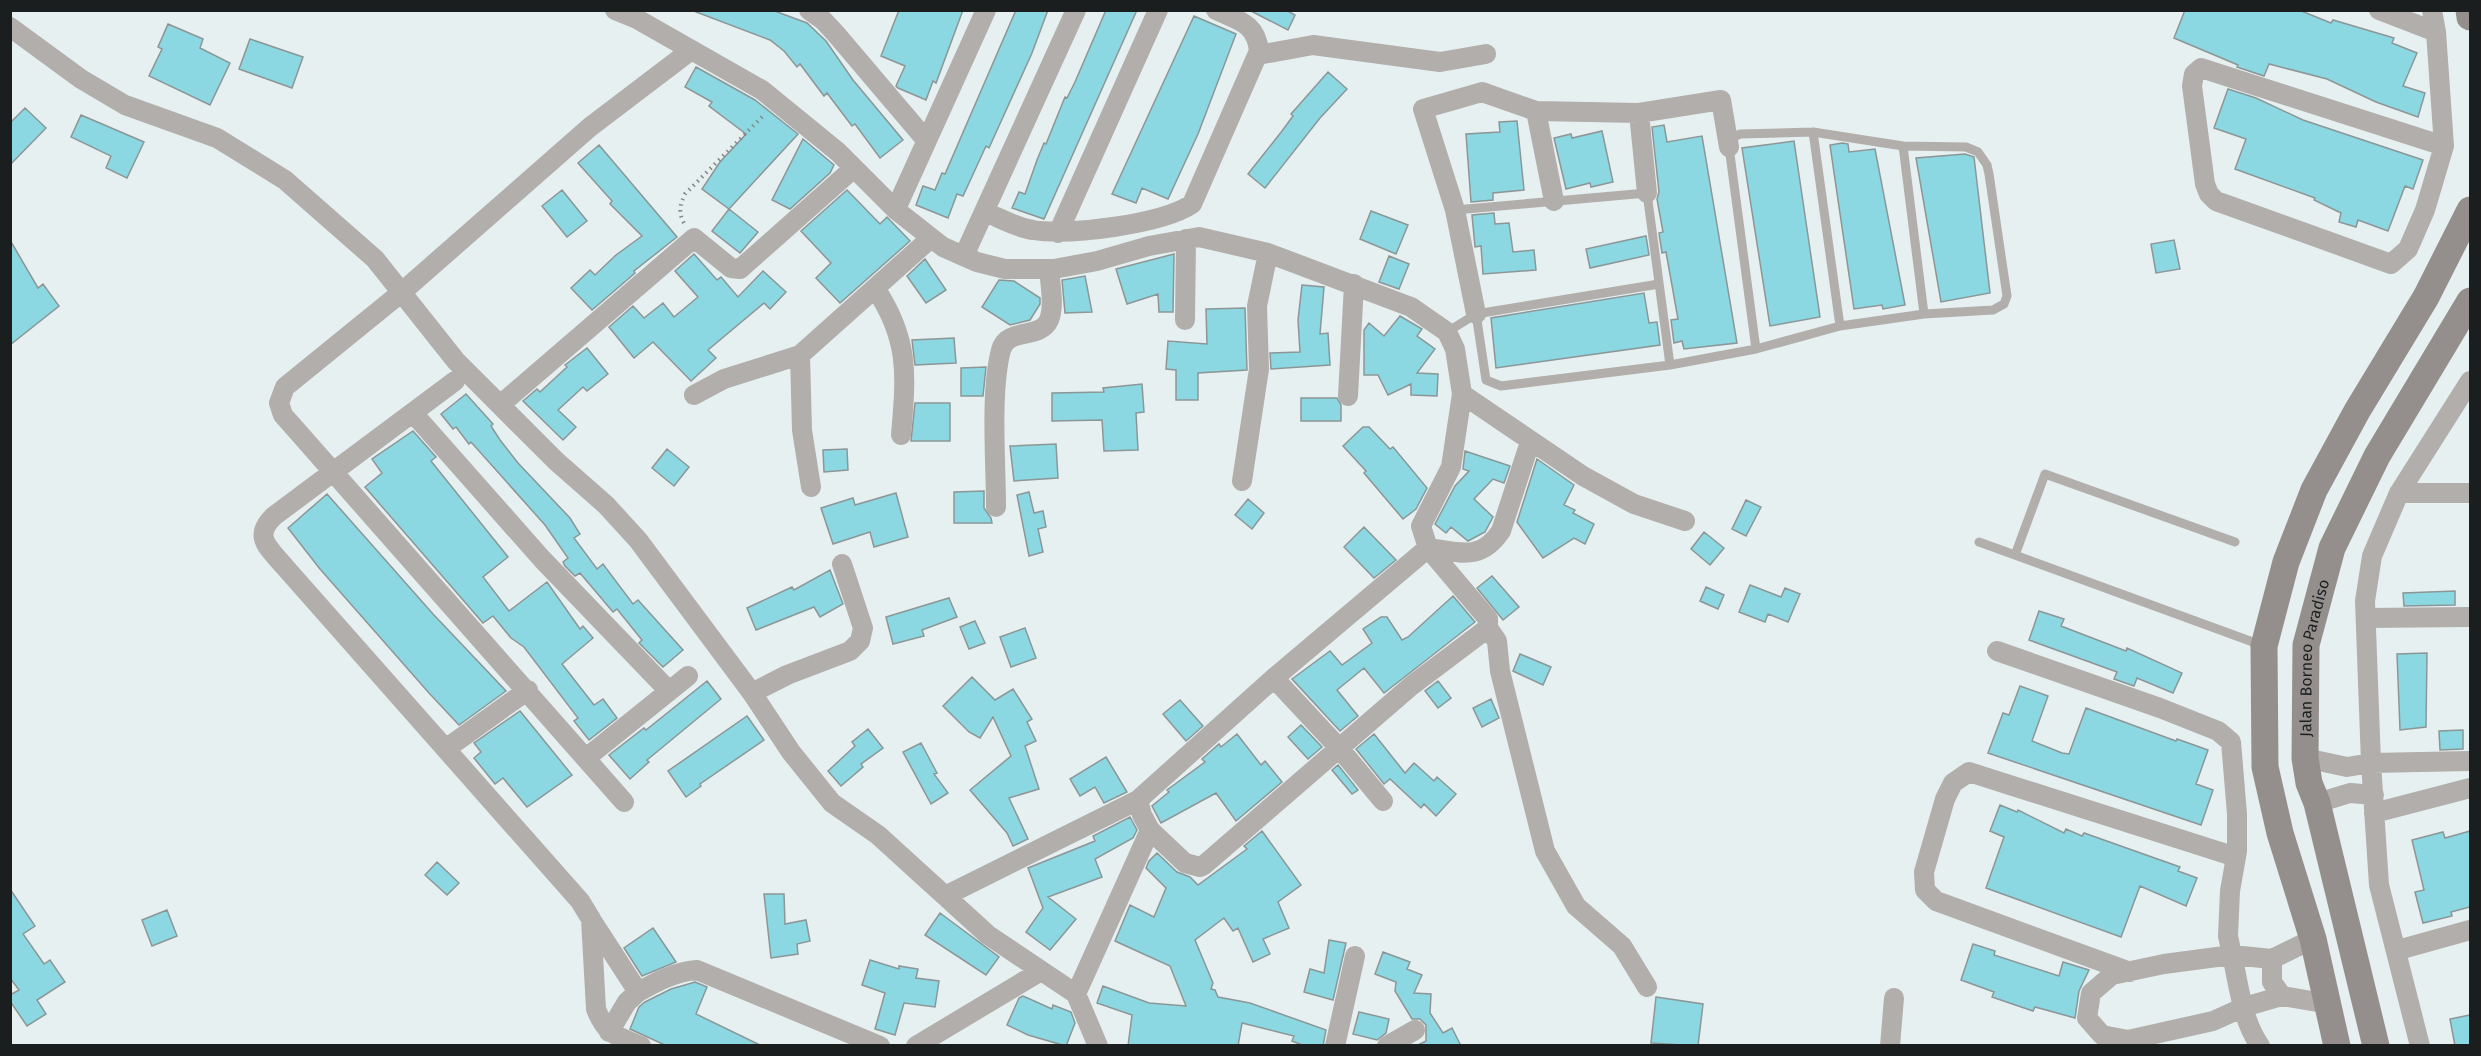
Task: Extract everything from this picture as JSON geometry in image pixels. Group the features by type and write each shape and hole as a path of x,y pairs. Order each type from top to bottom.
{"street":[{"path":"615,10 637,19 762,90 854,168 896,210 943,247 976,262 1005,269 1049,269 1097,261 1149,246 1198,237 1268,253 1354,284 1411,307 1447,332 1455,349 1461,394 1451,466 1421,526 1428,548 1488,619 1488,628 1497,641 1500,671 1545,851 1576,906 1623,946 1647,987"},
{"path":"809,10 823,20 926,140"},
{"path":"899,202 986,10"},
{"path":"968,247 1076,10"},
{"path":"1058,233 1158,10"},
{"path":"985,212 1030,230 1058,233 1156,218 1179,213 1192,204 1258,55 1257,36 1245,24 1216,10"},
{"path":"2379,10 2436,32"},
{"path":"2432,10 2436,32 2444,146 2426,210 2408,249 2391,264 2216,201 2209,194 2205,184 2192,86 2194,74 2201,68 2444,146"},
{"path":"2469,10 2470,17"},
{"path":"10,27 81,79 125,105 217,138 285,180 375,259 456,361 556,461 606,505 638,540 752,693 791,752 832,803 878,835 988,935 1076,994 1098,1046"},
{"path":"1258,55 1313,45 1440,63 1486,54"},
{"path":"624,802 528,690 284,415 279,403 285,387 402,292 590,128 690,51"},
{"path":"1476,314 1455,210 1423,109 1482,92 1536,111 1639,113 1721,100 1729,147"},
{"path":"1536,111 1554,201"},
{"path":"1639,113 1647,194"},
{"path":"500,405 694,238 731,268 740,269 854,168"},
{"path":"2337,1046 2313,939 2280,833 2265,767 2264,646 2286,562 2314,490 2341,439 2426,297 2470,210"},
{"path":"693,395 724,379 800,355 931,238"},
{"path":"1185,320 1186,239"},
{"path":"1242,481 1260,369 1257,306 1268,253"},
{"path":"996,507 996,383 1001,347 1008,338 1042,329 1049,320 1049,269"},
{"path":"1348,396 1354,284"},
{"path":"875,288 892,314 903,352 905,388 901,435"},
{"name":"Jalan Borneo Paradiso","path":"2376,1046 2317,803 2309,783 2305,758 2306,645 2332,548 2377,456 2470,302"},
{"path":"800,355 802,430 812,487"},
{"path":"455,381 265,524 263,536 266,545 580,901 638,992"},
{"path":"2421,1046 2398,950 2379,885 2371,763 2365,601 2372,556 2398,493 2470,381"},
{"path":"1461,394 1583,476 1634,504 1685,521"},
{"path":"413,413 542,559 669,691"},
{"path":"2341,439 2377,456"},
{"path":"945,896 1138,800 1274,678 1428,548 1473,554 1495,540 1501,531 1530,442"},
{"path":"2398,493 2470,493"},
{"path":"752,693 787,675 850,651 860,641 863,628 842,564"},
{"path":"2367,618 2470,617"},
{"path":"1138,800 1142,815 1150,830 1185,863 1200,867 1411,686 1488,628"},
{"path":"1997,651 2160,708 2217,731 2231,742 2237,814 2236,857 2230,891 2228,936 2249,1030 2260,1046"},
{"path":"586,758 688,676"},
{"path":"1274,678 1340,749 1383,801"},
{"path":"447,748 528,690"},
{"path":"2305,758 2347,767 2371,763 2470,761"},
{"path":"2130,972 1936,901 1925,890 1924,872 1945,800 1953,783 1969,772 2236,857"},
{"path":"2317,803 2350,793 2374,804 2470,788"},
{"path":"1076,994 1150,830"},
{"path":"591,919 596,1009 609,1032 641,1046"},
{"path":"2398,950 2470,930"},
{"path":"2313,939 2272,959 2232,955 2164,964 2112,975 2091,993 2087,1018 2102,1035 2128,1040 2213,1021 2244,1007 2282,996 2329,1004"},
{"path":"1335,1046 1355,956"},
{"path":"2272,959 2272,982 2282,996"},
{"path":"609,1032 627,1002 638,992 662,979 697,970 880,1046"},
{"path":"916,1046 1041,970"},
{"path":"1890,1046 1894,998"},
{"path":"1387,1046 1415,1030"}],"lane":[{"path":"1813,132 1840,326"},
{"path":"1476,314 1486,380 1501,386 1670,365 1756,349 1840,326 1924,314 1993,310 2004,304 2007,296 1987,165 1978,152 1966,147 1903,146 1813,132 1740,134 1732,138 1729,147 1756,349"},
{"path":"1903,146 1924,314"},
{"path":"1455,210 1647,194 1670,365"},
{"path":"1447,332 1476,314 1659,284"},
{"path":"2015,555 2045,474 2235,542"},
{"path":"1979,542 2264,646"}],"path":[{"path":"694,238 680,214 685,194 776,102"}],"building":[{"path":"691,10 772,10 807,23 826,41 853,80 903,140 880,158 855,124 852,126 827,93 824,96 800,64 797,67 784,51 770,40"},
{"path":"899,10 963,10 936,83 933,81 926,100 898,88 896,86 905,66 881,56"},
{"path":"1016,10 1048,10 1032,53 989,148 986,146 963,196 957,194 948,218 916,205 923,186 935,190 942,173 945,174"},
{"path":"1106,10 1137,10 1044,219 1012,208 1019,192 1025,194 1044,143 1046,144 1065,97 1067,98 1075,82"},
{"path":"1249,10 1286,10 1295,15 1288,30"},
{"path":"2185,10 2299,10 2331,23 2333,20 2394,38 2392,43 2417,53 2403,86 2425,93 2418,117 2376,102 2327,79 2269,64 2264,76 2237,67 2238,65 2174,38"},
{"path":"1194,16 1236,34 1198,134 1168,199 1142,188 1136,203 1112,194"},
{"path":"168,24 203,39 200,48 230,63 210,105 149,76 162,49 158,47"},
{"path":"250,39 303,57 292,88 239,69"},
{"path":"696,67 755,100 798,134 729,209 702,189 720,162 746,134 709,106 712,102 685,87"},
{"path":"1328,72 1347,89 1320,118 1265,188 1248,174 1293,116 1291,114"},
{"path":"2228,89 2256,98 2303,120 2423,160 2413,189 2405,186 2388,231 2358,220 2356,227 2339,222 2341,213 2314,200 2315,198 2235,169 2246,139 2214,128"},
{"path":"25,108 46,128 10,165 10,123"},
{"path":"81,115 144,142 127,178 106,168 111,156 71,137"},
{"path":"1517,121 1524,190 1493,193 1493,200 1471,202 1466,134 1500,132 1499,122"},
{"path":"1664,125 1667,142 1702,136 1737,343 1684,349 1682,341 1674,343 1671,320 1678,319 1666,252 1662,253 1659,233 1663,232 1657,199 1659,192 1652,127"},
{"path":"1602,131 1613,182 1591,187 1590,183 1566,189 1554,138 1571,134 1572,138"},
{"path":"803,139 834,165 830,173 790,209 772,200"},
{"path":"1794,141 1820,317 1770,326 1742,148"},
{"path":"1848,144 1849,152 1875,149 1905,305 1883,309 1882,305 1854,309 1830,145"},
{"path":"599,145 677,237 634,271 635,273 592,310 571,288 590,270 595,275 616,255 642,236 610,204 612,201 578,163"},
{"path":"1965,154 1974,157 1990,293 1941,302 1916,158"},
{"path":"562,190 587,221 567,237 542,206"},
{"path":"847,190 880,224 887,217 910,241 840,303 816,278 831,263 801,231"},
{"path":"729,209 758,232 740,253 712,231"},
{"path":"1371,211 1408,225 1396,254 1360,239"},
{"path":"1494,213 1495,224 1509,223 1513,252 1534,250 1536,270 1483,274 1481,246 1475,247 1472,215"},
{"path":"1646,236 1649,255 1590,268 1586,249"},
{"path":"10,240 38,288 43,284 59,306 10,345"},
{"path":"2174,240 2180,269 2156,273 2151,244"},
{"path":"694,254 717,280 721,277 738,297 763,271 786,292 770,309 764,303 708,350 716,358 691,381 653,342 634,358 609,327 633,306 644,318 663,303 674,317 698,297 675,271"},
{"path":"1174,254 1173,312 1159,312 1158,294 1127,304 1116,269"},
{"path":"1389,256 1409,264 1399,289 1379,282"},
{"path":"925,259 946,290 926,303 907,276"},
{"path":"1085,276 1092,312 1065,313 1062,280"},
{"path":"999,280 1014,281 1040,298 1040,304 1030,320 1010,325 982,307"},
{"path":"1302,285 1324,287 1320,334 1328,333 1330,365 1271,369 1270,353 1300,352 1298,320"},
{"path":"1644,293 1649,323 1657,322 1660,345 1496,368 1491,318"},
{"path":"1245,308 1247,370 1198,373 1198,400 1176,400 1176,370 1166,369 1168,341 1207,344 1206,309"},
{"path":"1400,316 1422,329 1417,336 1435,349 1417,373 1438,374 1437,396 1411,395 1411,384 1388,395 1378,375 1364,375 1364,330 1369,323 1384,336"},
{"path":"954,338 956,363 915,365 912,340"},
{"path":"587,348 608,374 587,391 583,387 558,410 576,427 563,440 523,401 537,389 540,392 567,367 565,365"},
{"path":"986,367 983,396 961,396 961,368"},
{"path":"1142,384 1144,412 1136,413 1138,450 1104,451 1102,420 1052,421 1052,393 1104,392 1103,388"},
{"path":"466,394 493,424 491,426 518,463 570,518 580,534 574,538 597,569 603,564 633,604 638,600 683,650 663,667 639,643 642,640 617,609 613,612 580,573 575,576 565,566 563,562 568,558 545,525 471,442 469,444 456,427 453,429 441,414"},
{"path":"1301,398 1337,398 1341,405 1341,421 1301,421"},
{"path":"915,403 950,403 950,441 911,441"},
{"path":"1363,427 1369,427 1390,449 1393,447 1427,488 1416,509 1403,519 1364,473 1366,471 1343,446"},
{"path":"413,431 436,457 431,461 508,557 483,577 509,611 547,582 580,629 583,626 593,638 562,664 594,705 603,699 617,718 589,740 574,721 578,718 524,647 511,638 493,616 483,623 365,487 382,473 372,459"},
{"path":"1056,444 1058,478 1014,481 1010,446"},
{"path":"667,449 689,467 674,486 652,468"},
{"path":"847,449 848,470 824,472 823,450"},
{"path":"1465,451 1510,466 1504,483 1493,479 1474,499 1493,517 1485,532 1468,541 1451,527 1446,533 1435,524 1455,486 1469,471 1463,469"},
{"path":"1537,459 1574,485 1564,505 1575,510 1573,513 1594,524 1585,544 1574,538 1543,558 1517,522"},
{"path":"984,491 984,508 992,523 954,523 954,492"},
{"path":"1029,492 1034,513 1043,511 1046,527 1038,529 1043,552 1029,556 1017,495"},
{"path":"896,493 908,537 874,547 870,532 833,544 821,508 853,498 855,505"},
{"path":"327,494 433,614 506,691 459,725 429,693 320,569 288,528"},
{"path":"1248,499 1264,513 1252,529 1235,515"},
{"path":"1746,500 1761,507 1746,536 1732,529"},
{"path":"1364,527 1396,560 1374,578 1344,547"},
{"path":"1704,532 1724,548 1710,565 1691,549"},
{"path":"830,570 843,604 820,617 814,607 756,630 747,608 792,587 794,590"},
{"path":"1492,576 1519,607 1503,620 1477,588"},
{"path":"1750,585 1781,597 1785,588 1800,594 1788,622 1768,614 1765,622 1739,612"},
{"path":"1706,587 1724,595 1718,609 1700,601"},
{"path":"2455,591 2455,605 2404,606 2403,593"},
{"path":"1453,596 1475,622 1384,693 1364,668 1337,690 1358,716 1340,731 1292,679 1330,651 1342,665 1372,643 1363,629 1381,617 1387,617 1402,640 1408,637"},
{"path":"949,598 957,617 922,630 924,636 893,644 886,617"},
{"path":"2039,611 2064,619 2061,626 2126,651 2127,648 2182,673 2173,693 2137,678 2134,686 2114,679 2117,672 2029,640"},
{"path":"975,621 985,643 969,649 960,627"},
{"path":"1025,628 1036,658 1011,667 1000,637"},
{"path":"2427,653 2426,727 2400,730 2397,654"},
{"path":"1520,654 1551,667 1543,685 1513,671"},
{"path":"972,677 995,700 1013,689 1032,719 1027,722 1036,741 1025,746 1039,789 1009,798 1028,839 1013,846 1007,833 970,790 1011,756 993,717 980,738 969,732 943,706"},
{"path":"707,681 721,699 647,760 649,762 630,779 609,755 644,728 646,730"},
{"path":"1438,681 1451,698 1438,708 1425,691"},
{"path":"2020,686 2048,696 2032,741 2062,753 2069,754 2086,708 2176,741 2177,739 2208,750 2196,784 2213,790 2201,825 1988,753 2003,713 2009,715"},
{"path":"1491,699 1499,718 1482,727 1473,708"},
{"path":"1180,700 1203,726 1186,741 1163,714"},
{"path":"520,711 572,775 527,807 503,778 495,784 474,758 481,752 474,743"},
{"path":"747,716 764,740 700,784 701,786 686,797 668,771"},
{"path":"1301,725 1322,747 1308,759 1288,737"},
{"path":"868,729 883,748 861,764 863,767 841,786 828,771 855,746 852,742"},
{"path":"2463,730 2463,749 2440,750 2439,731"},
{"path":"1237,734 1261,765 1265,761 1282,782 1236,821 1216,793 1161,823 1152,806 1169,792 1167,790 1205,762 1202,759 1219,744 1221,747"},
{"path":"1374,734 1405,773 1414,763 1434,781 1437,777 1456,794 1436,816 1424,804 1421,808 1390,779 1384,784 1356,749"},
{"path":"921,743 937,773 934,774 948,793 931,804 903,752"},
{"path":"1106,757 1127,792 1104,803 1095,787 1080,796 1070,779"},
{"path":"1338,765 1358,790 1352,794 1332,770"},
{"path":"2000,805 2017,812 2018,810 2064,833 2066,829 2082,836 2084,833 2180,867 2178,871 2197,878 2186,906 2140,886 2121,937 1986,888 2004,837 1990,831"},
{"path":"1130,817 1137,830 1133,838 1095,859 1102,877 1048,897 1076,919 1050,950 1026,932 1043,908 1028,868 1095,841 1093,836"},
{"path":"1262,831 1301,885 1278,902 1289,928 1263,939 1270,954 1253,962 1238,928 1233,931 1224,918 1195,940 1213,983 1211,989 1215,990 1218,997 1250,1003 1326,1030 1323,1046 1305,1046 1292,1041 1294,1036 1242,1023 1238,1046 1128,1046 1132,1015 1097,1003 1103,986 1149,1003 1186,1006 1170,966 1115,941 1130,905 1154,917 1166,888 1146,868 1149,861 1157,853 1177,872 1190,877 1198,885 1247,849 1244,846"},
{"path":"2470,831 2470,907 2451,912 2452,916 2423,923 2415,892 2424,890 2412,840 2443,832 2445,838"},
{"path":"437,862 459,883 447,895 425,875"},
{"path":"10,889 35,926 23,934 44,964 50,960 65,982 37,1000 46,1014 27,1026 10,1001 10,995 19,990 10,978"},
{"path":"764,894 784,894 785,924 806,920 810,941 797,944 798,954 771,958"},
{"path":"167,910 177,936 152,946 142,920"},
{"path":"940,913 999,957 986,975 925,935"},
{"path":"653,928 676,962 642,976 624,948"},
{"path":"1329,940 1346,943 1333,1000 1304,992 1310,969 1324,973"},
{"path":"1973,944 1995,951 1994,955 2059,976 2063,962 2089,970 2079,991 2075,1018 2035,1007 2033,1011 1992,997 1994,992 1961,980"},
{"path":"1383,952 1410,962 1407,969 1422,975 1414,993 1431,994 1430,1013 1443,1033 1452,1028 1461,1046 1416,1046 1426,1041 1426,1025 1420,1019 1412,1019 1395,991 1396,982 1375,974"},
{"path":"870,960 899,969 899,966 918,969 916,978 939,981 935,1007 904,1003 895,1035 875,1029 885,993 862,985"},
{"path":"695,982 707,987 696,1014 762,1046 667,1046 630,1029 639,1007 645,1002 671,989"},
{"path":"1023,996 1052,1009 1053,1005 1071,1012 1075,1023 1066,1046 1028,1035 1007,1025 1019,998"},
{"path":"1656,997 1703,1004 1698,1046 1651,1043"},
{"path":"1359,1012 1389,1019 1386,1033 1377,1040 1353,1034"},
{"path":"2470,1015 2470,1046 2455,1046 2450,1019"}]}
